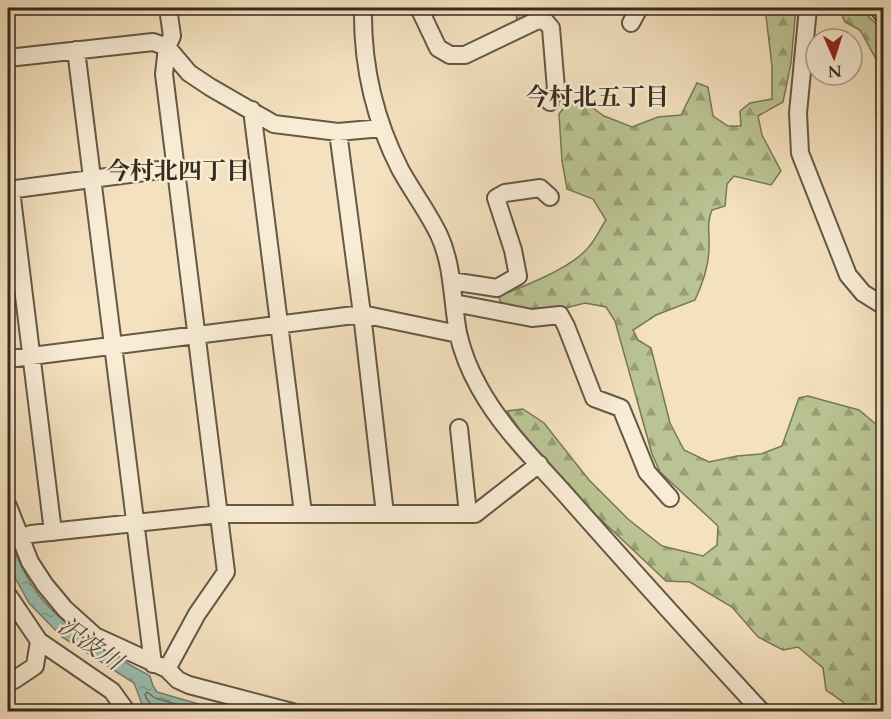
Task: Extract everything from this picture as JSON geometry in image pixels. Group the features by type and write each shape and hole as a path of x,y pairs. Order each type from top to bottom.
{"street":[{"path":"160,667 226,572 164,74 167,47 172,36 168,8"},
{"path":"363,8 366,68 370,92 382,128 401,170 425,208 444,248 458,334 479,388 507,428 658,599 762,711"},
{"path":"419,8 438,48 450,56 465,55 538,20 545,21 551,28 556,89 550,102"},
{"path":"631,23 639,8"},
{"path":"808,8 798,113 800,153 848,275 863,293 884,306"},
{"path":"878,8 884,16"},
{"path":"8,58 153,42 167,47 189,73 274,124 338,132 382,128"},
{"path":"76,50 134,524 160,667"},
{"path":"252,110 303,513"},
{"path":"338,132 385,514"},
{"path":"53,532 33,355 9,190 91,181 175,168"},
{"path":"451,281 497,288 518,276 513,250 496,198 505,193 540,188 550,196"},
{"path":"454,303 532,318 560,315 594,398 621,408 647,472 670,498"},
{"path":"8,359 362,314 458,334"},
{"path":"459,428 468,514"},
{"path":"19,538 31,534 220,514 475,514 539,464"},
{"path":"8,506 30,562 65,609 95,636 160,667 189,685 292,711"},
{"path":"8,595 39,641 112,691 127,711"},
{"path":"8,681 14,680 35,666 39,641"}],"green space":[{"path":"516,8 549,8 546,12 517,23"},
{"path":"765,8 796,8 791,63 783,102 758,116 762,135 781,171 771,185 734,176 727,184 725,206 712,210 710,215 708,261 695,300 656,315 633,330 638,340 651,348 670,423 684,450 709,462 761,454 782,446 799,398 808,396 859,410 878,426 878,456 884,459 883,711 847,711 843,702 826,690 823,668 798,647 783,650 758,637 732,607 690,582 666,581 596,515 534,450 507,411 523,409 544,423 589,480 628,519 662,546 703,556 717,545 718,526 660,472 652,454 615,321 606,307 585,303 558,310 543,311 502,304 498,296 544,277 577,258 591,244 606,220 593,199 567,189 562,161 559,114 570,100 586,103 604,116 632,127 658,117 681,115 697,83 708,87 713,116 728,126 741,126 740,111 750,103 772,99 772,66"},
{"path":"839,8 860,8 878,26 883,38 883,150 876,113 876,59 864,37 864,27 854,27 845,22"}],"water":[{"name":"沢波川","path":"8,537 23,569 41,598 52,611 78,633 150,676 157,692 223,711 157,711 143,707 134,683 62,637 29,603 8,565"}],"district":[{"name":"今村北五丁目","path":"597,97"},
{"name":"今村北四丁目","path":"178,171"}]}
